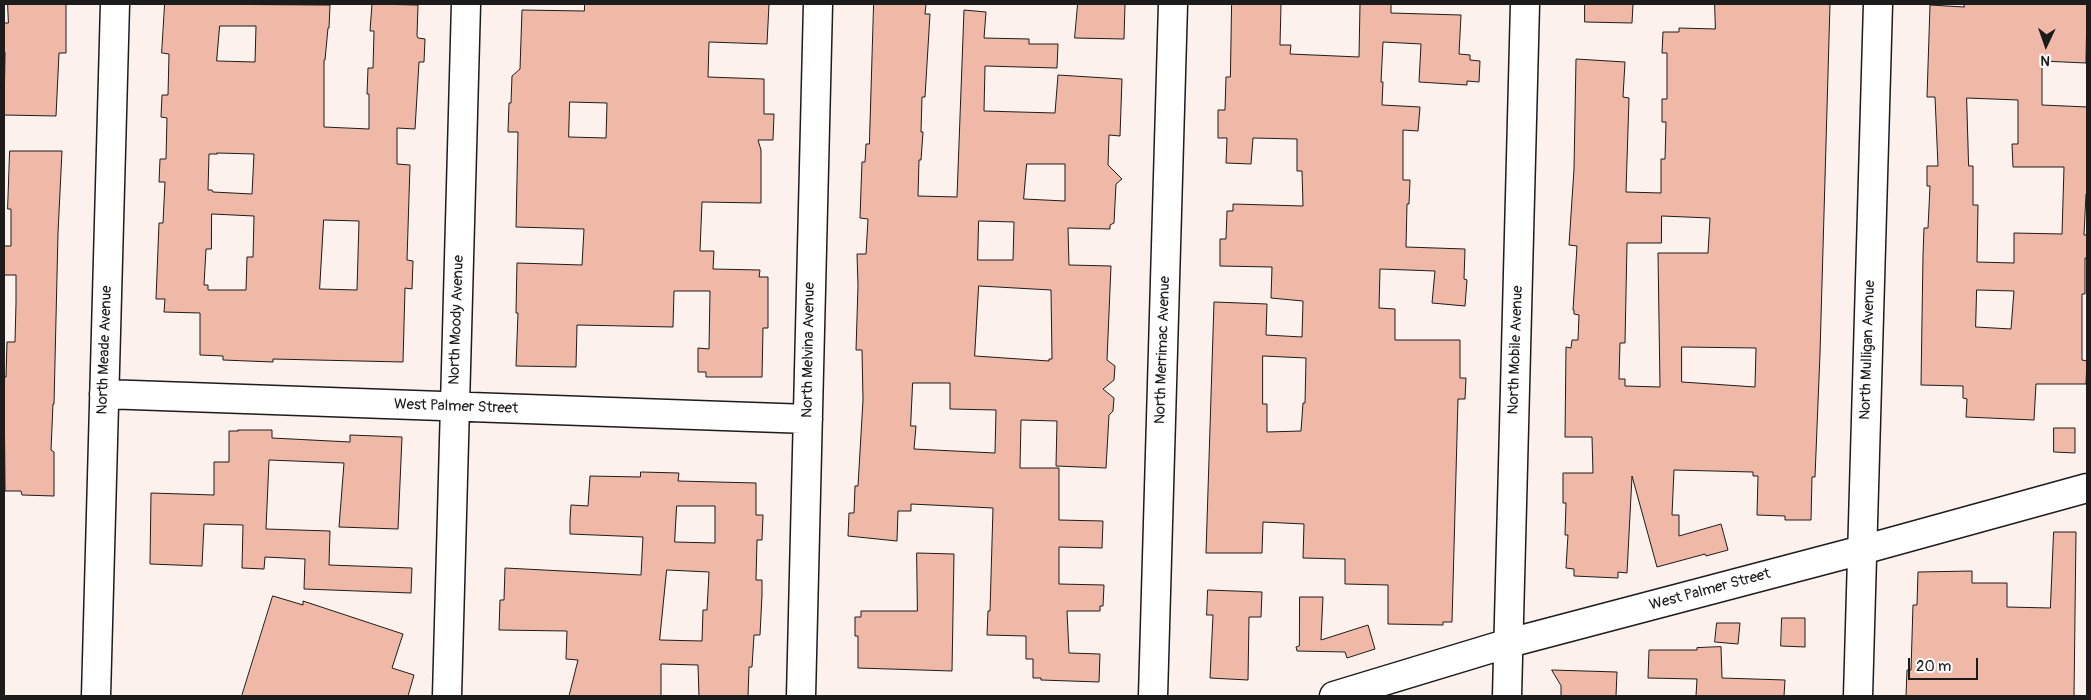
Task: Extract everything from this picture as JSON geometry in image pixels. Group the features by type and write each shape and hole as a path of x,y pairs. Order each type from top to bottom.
{"street":[{"name":"North Meade Avenue","path":"96,696 115,4"},
{"name":"North Moody Avenue","path":"447,696 466,4"},
{"name":"North Melvina Avenue","path":"801,696 818,4"},
{"name":"North Merrimac Avenue","path":"1153,696 1173,4"},
{"name":"North Mobile Avenue","path":"1507,696 1526,4"},
{"name":"North Mulligan Avenue","path":"1858,696 1878,4"},
{"name":"West Palmer Street","path":"104,394 808,419"},
{"name":"West Palmer Street","path":"1334,696 1508,643 1862,550 2087,488"}],"building":[{"path":"8,4 66,4 66,53 59,53 56,116 4,115 4,23 8,23"},
{"path":"165,4 330,5 329,28 324,60 324,127 369,129 369,94 367,94 368,68 373,68 374,31 370,31 372,4 418,5 417,36 418,38 425,39 424,62 419,62 415,129 397,128 397,164 410,165 407,260 413,261 412,289 405,288 403,362 273,359 273,362 223,360 223,356 200,355 200,313 164,312 165,299 156,299 159,223 163,223 165,182 159,182 160,159 166,159 167,118 161,117 162,95 168,95 169,54 162,53","holes":["220,26 256,26 255,62 217,61","209,154 254,154 252,194 213,192 208,190","212,214 254,216 253,257 247,257 246,290 208,290 208,285 204,285 206,249 211,249","324,220 359,221 357,290 320,289"]},
{"path":"585,4 769,4 767,44 709,42 708,77 764,79 764,114 774,114 773,140 758,140 761,150 761,203 702,202 700,251 714,251 713,269 760,270 759,277 768,277 768,328 763,328 762,377 706,377 706,372 698,372 698,348 709,349 710,291 674,291 673,327 577,325 576,367 516,366 517,263 582,265 584,229 516,227 518,132 508,132 512,76 520,69 522,10 584,11","holes":["570,102 607,103 606,138 569,137"]},
{"path":"874,4 926,4 925,14 930,14 925,97 922,97 921,132 923,132 921,160 919,160 918,196 957,197 964,10 986,12 984,38 1029,39 1029,44 1058,44 1057,68 985,66 984,111 1055,113 1058,75 1122,79 1120,136 1109,135 1108,165 1122,179 1116,184 1114,223 1110,225 1110,229 1068,228 1069,265 1111,266 1107,360 1115,366 1114,380 1103,389 1114,398 1113,411 1109,415 1106,468 1056,466 1057,421 1021,420 1020,468 1059,468 1059,520 1103,521 1102,548 1059,547 1059,584 1104,585 1103,606 1100,606 1100,611 1067,611 1069,653 1100,654 1099,682 1041,680 1041,678 1033,678 1033,659 1026,659 1026,636 987,635 988,611 990,611 993,508 911,504 911,511 898,511 897,541 848,536 849,513 854,513 855,486 858,486 863,400 862,350 856,350 857,254 866,254 868,219 860,218 862,162 865,162 866,144 869,144","holes":["1027,164 1065,164 1065,201 1024,199","979,221 1014,222 1013,260 978,260","979,286 1051,290 1052,359 1049,359 1049,361 975,356","913,383 950,383 950,409 996,410 995,453 914,449 916,426 911,426"]},
{"path":"1078,4 1125,4 1124,39 1075,38"},
{"path":"1232,4 1281,4 1280,45 1291,45 1290,54 1359,57 1360,4 1391,4 1391,13 1461,15 1459,54 1470,55 1470,60 1480,61 1479,82 1467,81 1467,85 1419,82 1421,44 1383,42 1382,105 1420,107 1418,131 1403,130 1403,180 1410,180 1409,204 1407,204 1406,247 1465,249 1464,279 1467,280 1465,306 1432,303 1435,271 1380,269 1379,308 1395,309 1395,340 1460,340 1460,378 1466,378 1465,399 1458,399 1452,622 1443,622 1443,625 1388,624 1388,585 1345,584 1345,559 1303,558 1304,524 1263,522 1262,553 1206,553 1214,302 1267,304 1266,335 1302,337 1303,301 1271,298 1272,267 1220,266 1220,239 1226,239 1227,211 1233,211 1233,204 1303,206 1302,171 1297,171 1297,139 1253,138 1251,164 1226,163 1227,138 1218,138 1218,110 1225,110 1226,77 1230,77","holes":["1263,356 1306,358 1305,403 1303,403 1301,431 1267,432 1267,404 1263,404"]},
{"path":"1585,4 1633,4 1632,23 1585,22"},
{"path":"1715,4 1830,4 1820,353 1815,477 1812,477 1811,520 1785,520 1785,516 1757,515 1758,476 1753,476 1753,472 1674,470 1672,515 1679,515 1679,536 1721,524 1728,550 1657,567 1632,476 1627,573 1618,572 1618,578 1574,576 1574,569 1566,568 1568,535 1565,535 1566,503 1563,503 1563,473 1593,473 1592,437 1565,437 1566,347 1571,348 1572,340 1578,340 1579,315 1574,314 1573,310 1577,246 1569,245 1574,169 1576,59 1625,62 1623,97 1629,98 1626,192 1661,193 1661,159 1665,159 1666,122 1662,122 1662,99 1667,99 1667,53 1662,53 1663,32 1679,32 1679,28 1715,29","holes":["1662,216 1710,218 1708,253 1658,253 1660,387 1625,386 1625,379 1619,379 1620,343 1625,343 1627,243 1661,243","1682,347 1756,348 1755,387 1682,382"]},
{"path":"1964,4 2087,4 2086,63 2042,61 2042,105 2087,107 2087,194 2084,235 2087,235 2087,258 2085,258 2085,294 2082,294 2082,360 2087,361 2086,384 2036,384 2034,420 1966,417 1967,399 1963,398 1963,386 1921,385 1924,228 1928,228 1930,186 1927,186 1927,166 1938,166 1935,97 1927,97 1930,5 1964,7","holes":["1967,98 2018,100 2018,144 2012,144 2013,167 2064,167 2062,234 2014,233 2014,263 1977,262 1978,205 1973,205 1973,166 1969,166","1977,290 2014,291 2011,329 1976,327"]},
{"path":"10,151 62,151 51,450 54,452 54,496 22,495 21,491 5,491 4,377 6,377 7,342 15,342 16,303 16,275 4,275 4,246 11,246 11,209 8,209"},
{"path":"2054,428 2075,428 2075,453 2054,452"},
{"path":"272,430 272,438 350,442 350,435 402,437 398,529 339,527 344,463 269,460 266,529 330,531 329,565 412,568 411,593 304,589 305,559 265,557 264,569 242,568 243,525 204,524 202,566 150,564 151,493 214,495 214,462 229,462 229,431"},
{"path":"641,472 679,473 678,481 756,483 756,515 763,515 762,540 757,540 756,580 762,580 762,595 760,635 754,635 752,667 749,667 748,696 699,696 698,665 661,664 661,696 569,696 578,660 566,659 567,631 499,630 500,600 504,600 505,568 641,575 643,537 570,534 571,505 588,506 590,476 640,477","holes":["677,506 715,506 715,543 675,542","667,570 709,572 707,610 703,610 702,641 660,640"]},
{"path":"2054,532 2076,532 2074,696 1906,696 1907,670 1911,670 1913,605 1917,605 1918,572 1972,571 1972,583 2007,583 2007,607 2050,608"},
{"path":"917,553 954,554 952,671 858,668 858,636 855,636 855,617 861,617 861,611 917,611"},
{"path":"1208,590 1262,592 1261,617 1249,617 1248,680 1210,678 1213,615 1207,615"},
{"path":"273,596 303,605 303,601 403,634 392,668 414,675 408,696 242,696"},
{"path":"1300,597 1323,597 1321,640 1368,625 1375,649 1347,658 1345,652 1297,651 1296,647 1299,646"},
{"path":"1782,618 1805,618 1805,647 1781,646"},
{"path":"1717,623 1740,623 1738,644 1715,642"},
{"path":"1721,647 1722,678 1785,680 1784,696 1696,696 1697,679 1648,678 1649,650 1697,650 1697,648"},
{"path":"1552,670 1617,672 1616,696 1561,696 1561,686"}]}
